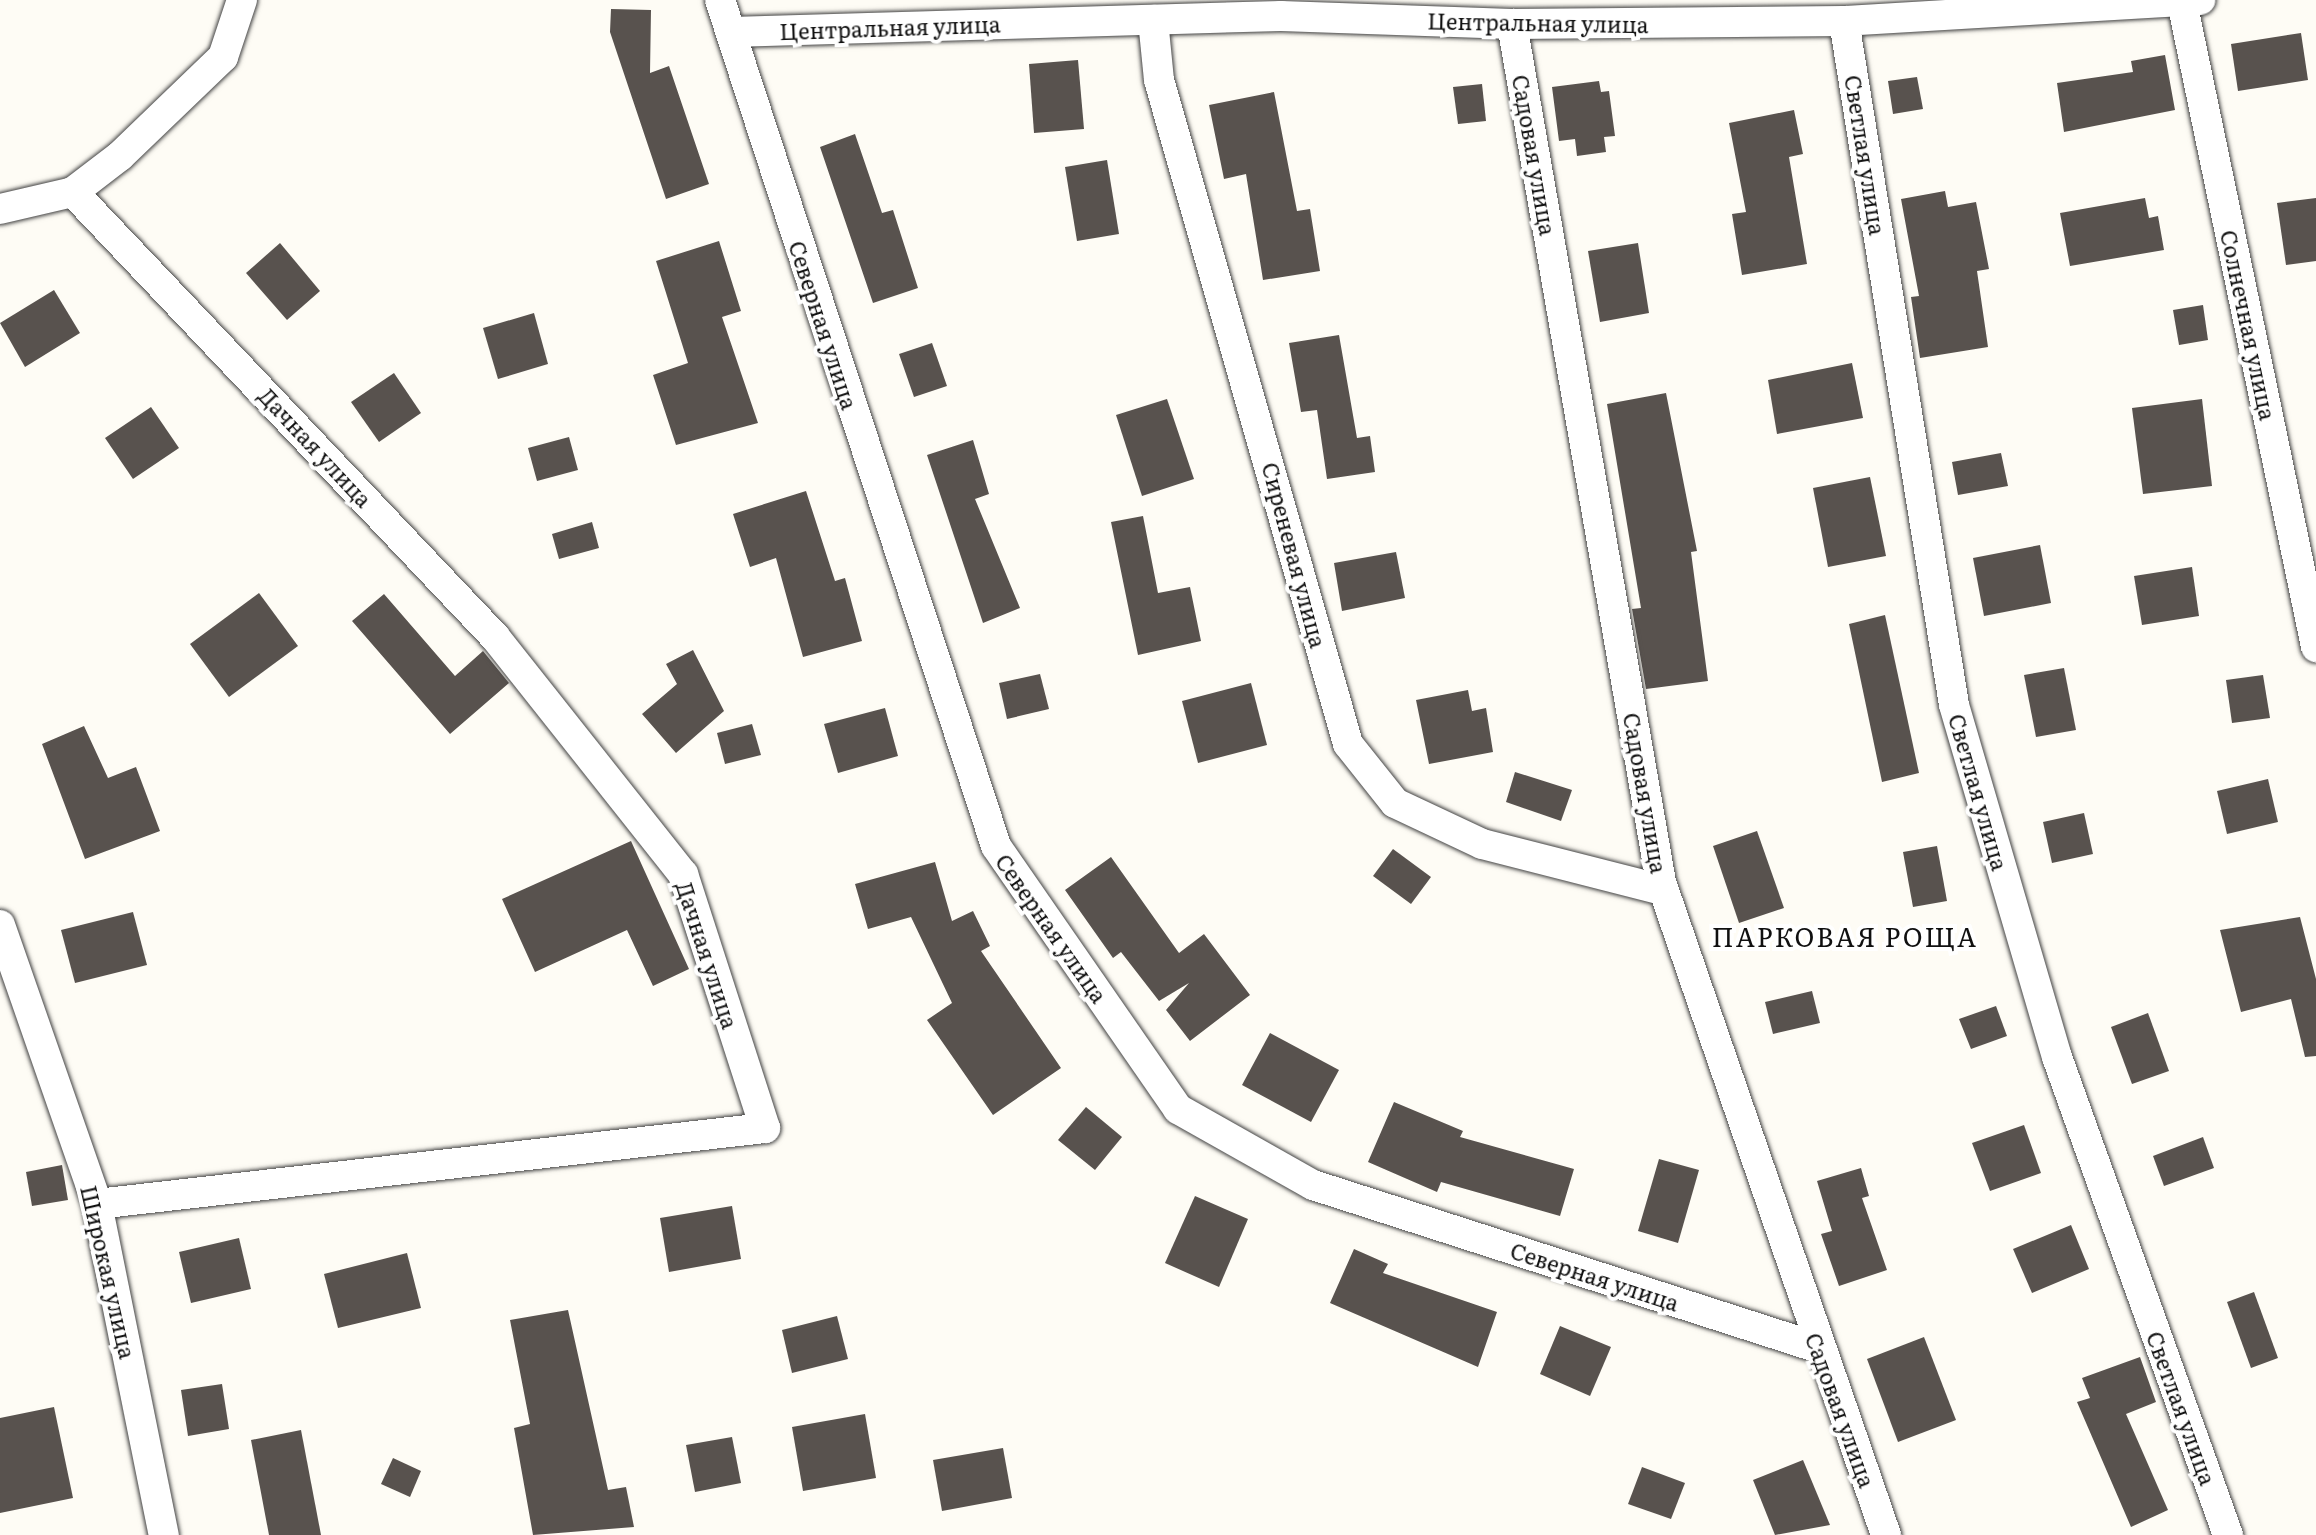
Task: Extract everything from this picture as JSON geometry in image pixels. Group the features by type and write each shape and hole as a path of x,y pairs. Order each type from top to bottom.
{"street":[{"path":"0,209 73,192 223,57 242,0"},
{"name":"Северная улица","path":"720,0 838,372 960,718 996,846 1178,1109 1313,1185 1819,1348"},
{"name":"Центральная улица","path":"731,32 1153,20 1278,8 1512,24 1844,21 2191,1"},
{"name":"Солнечная улица","path":"2191,1 2316,647"},
{"name":"Сиреневая улица","path":"1153,20 1159,80 1348,744 1395,803 1453,830 1663,890"},
{"name":"Светлая улица","path":"1844,21 1954,705 2057,1057 2228,1535"},
{"name":"Садовая улица","path":"1512,24 1663,890 1886,1535"},
{"name":"Дачная улица","path":"73,192 495,637 683,874 765,1128 97,1204"},
{"name":"Широкая улица","path":"0,925 97,1204 164,1535"}],"building":[{"path":"611,9 651,10 650,73 669,66 709,184 666,199 610,32"},
{"path":"2301,33 2308,80 2238,91 2231,44"},
{"path":"2165,55 2175,110 2064,132 2057,83 2133,72 2131,61"},
{"path":"1078,60 1084,129 1034,133 1029,64"},
{"path":"1917,77 1923,109 1893,114 1888,81"},
{"path":"1599,81 1601,92 1609,91 1615,136 1604,137 1606,152 1577,156 1575,139 1559,141 1552,87"},
{"path":"1482,84 1486,121 1458,124 1453,87"},
{"path":"1274,92 1297,211 1310,209 1320,271 1263,280 1246,174 1224,179 1209,105"},
{"path":"1794,110 1803,154 1789,157 1807,264 1742,275 1732,214 1746,212 1729,123"},
{"path":"855,134 882,213 893,210 918,288 873,303 820,147"},
{"path":"1107,160 1119,234 1077,241 1065,167"},
{"path":"1945,191 1948,207 1976,202 1989,269 1977,271 1988,347 1920,358 1911,297 1919,296 1901,199"},
{"path":"2145,198 2149,218 2158,216 2164,250 2070,266 2060,213"},
{"path":"2316,198 2316,261 2286,265 2277,203"},
{"path":"719,241 741,311 722,317 758,423 676,445 653,375 688,363 656,261"},
{"path":"280,243 320,291 287,320 246,273"},
{"path":"1638,243 1649,313 1600,322 1588,251"},
{"path":"54,290 80,333 25,367 0,323"},
{"path":"2203,305 2208,340 2179,345 2173,310"},
{"path":"534,313 548,364 498,379 483,328"},
{"path":"1339,335 1357,438 1370,436 1375,472 1327,479 1317,410 1301,412 1289,343"},
{"path":"932,343 947,386 914,397 899,354"},
{"path":"1852,363 1863,418 1777,434 1768,380"},
{"path":"394,373 421,413 379,442 351,402"},
{"path":"1666,393 1697,551 1691,552 1708,681 1646,689 1632,609 1641,608 1607,404"},
{"path":"1167,399 1194,479 1142,496 1116,415"},
{"path":"2202,399 2212,486 2143,494 2132,408"},
{"path":"151,407 179,448 133,479 105,438"},
{"path":"569,437 578,470 537,481 528,448"},
{"path":"973,440 989,494 975,499 1020,608 983,623 927,455"},
{"path":"2001,453 2008,486 1958,495 1952,462"},
{"path":"1870,477 1886,556 1828,567 1813,488"},
{"path":"806,491 835,581 845,578 862,641 803,657 776,558 750,567 733,514"},
{"path":"1143,516 1158,593 1190,587 1201,641 1138,655 1111,522"},
{"path":"592,522 599,548 559,559 552,534"},
{"path":"2040,545 2051,603 1984,616 1973,558"},
{"path":"1396,552 1405,598 1342,611 1334,563"},
{"path":"2192,567 2199,616 2142,625 2134,576"},
{"path":"259,593 298,646 229,697 190,644"},
{"path":"384,594 455,676 483,651 509,683 450,734 352,621"},
{"path":"1885,615 1919,773 1882,782 1849,624"},
{"path":"693,650 724,711 676,753 642,714 677,684 666,664"},
{"path":"2064,668 2076,730 2036,737 2024,675"},
{"path":"1040,674 1049,709 1007,719 999,683"},
{"path":"2263,675 2270,718 2232,723 2226,680"},
{"path":"1251,683 1267,745 1198,763 1182,701"},
{"path":"1468,690 1472,711 1486,708 1493,752 1429,764 1416,700"},
{"path":"885,708 898,756 838,773 824,724"},
{"path":"752,724 761,755 725,764 717,733"},
{"path":"84,726 108,778 136,767 160,831 85,859 42,744"},
{"path":"1515,772 1572,790 1561,821 1506,802"},
{"path":"2268,779 2278,822 2227,834 2217,791"},
{"path":"2084,813 2093,854 2052,863 2043,822"},
{"path":"1757,831 1784,908 1739,923 1713,846"},
{"path":"631,841 689,969 653,986 627,930 535,972 502,899"},
{"path":"1937,846 1947,901 1913,907 1903,852"},
{"path":"1393,849 1431,877 1411,904 1373,876"},
{"path":"1111,857 1179,953 1204,934 1250,995 1190,1041 1166,1010 1189,983 1159,1001 1121,952 1113,958 1065,890"},
{"path":"935,862 952,921 973,911 990,946 981,951 1061,1068 993,1115 927,1020 952,1003 911,917 868,929 855,884"},
{"path":"133,912 147,965 75,983 61,930"},
{"path":"2300,917 2316,979 2316,1056 2305,1057 2291,999 2241,1012 2220,930"},
{"path":"1812,991 1820,1023 1773,1034 1765,1002"},
{"path":"1996,1006 2007,1036 1971,1049 1959,1019"},
{"path":"2148,1013 2169,1071 2132,1084 2111,1027"},
{"path":"1270,1033 1339,1070 1311,1122 1242,1085"},
{"path":"1394,1102 1463,1131 1460,1137 1574,1169 1560,1216 1441,1182 1437,1192 1368,1162"},
{"path":"1086,1107 1122,1137 1095,1170 1058,1140"},
{"path":"2024,1125 2041,1173 1990,1191 1972,1143"},
{"path":"2203,1137 2214,1168 2164,1186 2153,1156"},
{"path":"1659,1159 1699,1170 1678,1243 1638,1231"},
{"path":"62,1165 68,1200 32,1206 26,1172"},
{"path":"1861,1168 1869,1196 1862,1198 1887,1270 1839,1286 1821,1234 1832,1231 1817,1181"},
{"path":"1195,1196 1248,1219 1219,1287 1165,1263"},
{"path":"732,1206 741,1259 669,1272 660,1218"},
{"path":"2071,1225 2089,1269 2032,1293 2013,1249"},
{"path":"239,1238 251,1289 191,1303 179,1252"},
{"path":"1354,1249 1388,1264 1383,1273 1497,1312 1478,1367 1330,1303"},
{"path":"407,1253 421,1308 338,1328 324,1274"},
{"path":"2254,1292 2278,1358 2251,1368 2227,1302"},
{"path":"568,1310 608,1490 626,1487 634,1527 533,1535 514,1428 530,1424 510,1320"},
{"path":"837,1316 848,1359 792,1373 782,1330"},
{"path":"1560,1326 1611,1347 1590,1396 1540,1374"},
{"path":"1924,1337 1956,1420 1898,1442 1867,1359"},
{"path":"2140,1357 2156,1402 2126,1414 2168,1510 2131,1527 2077,1402 2090,1398 2082,1378"},
{"path":"222,1384 229,1429 188,1436 181,1390"},
{"path":"54,1407 73,1498 0,1513 0,1418"},
{"path":"865,1414 876,1478 803,1491 792,1427"},
{"path":"301,1430 321,1535 269,1535 251,1440"},
{"path":"732,1437 741,1483 695,1492 686,1445"},
{"path":"1003,1448 1012,1498 942,1511 933,1460"},
{"path":"393,1458 421,1471 410,1497 381,1484"},
{"path":"1803,1460 1830,1525 1775,1535 1753,1480"},
{"path":"1642,1467 1685,1483 1671,1519 1628,1504"}],"district":[{"name":"ПАРКОВАЯ РОЩА","path":"1845,936"}]}
